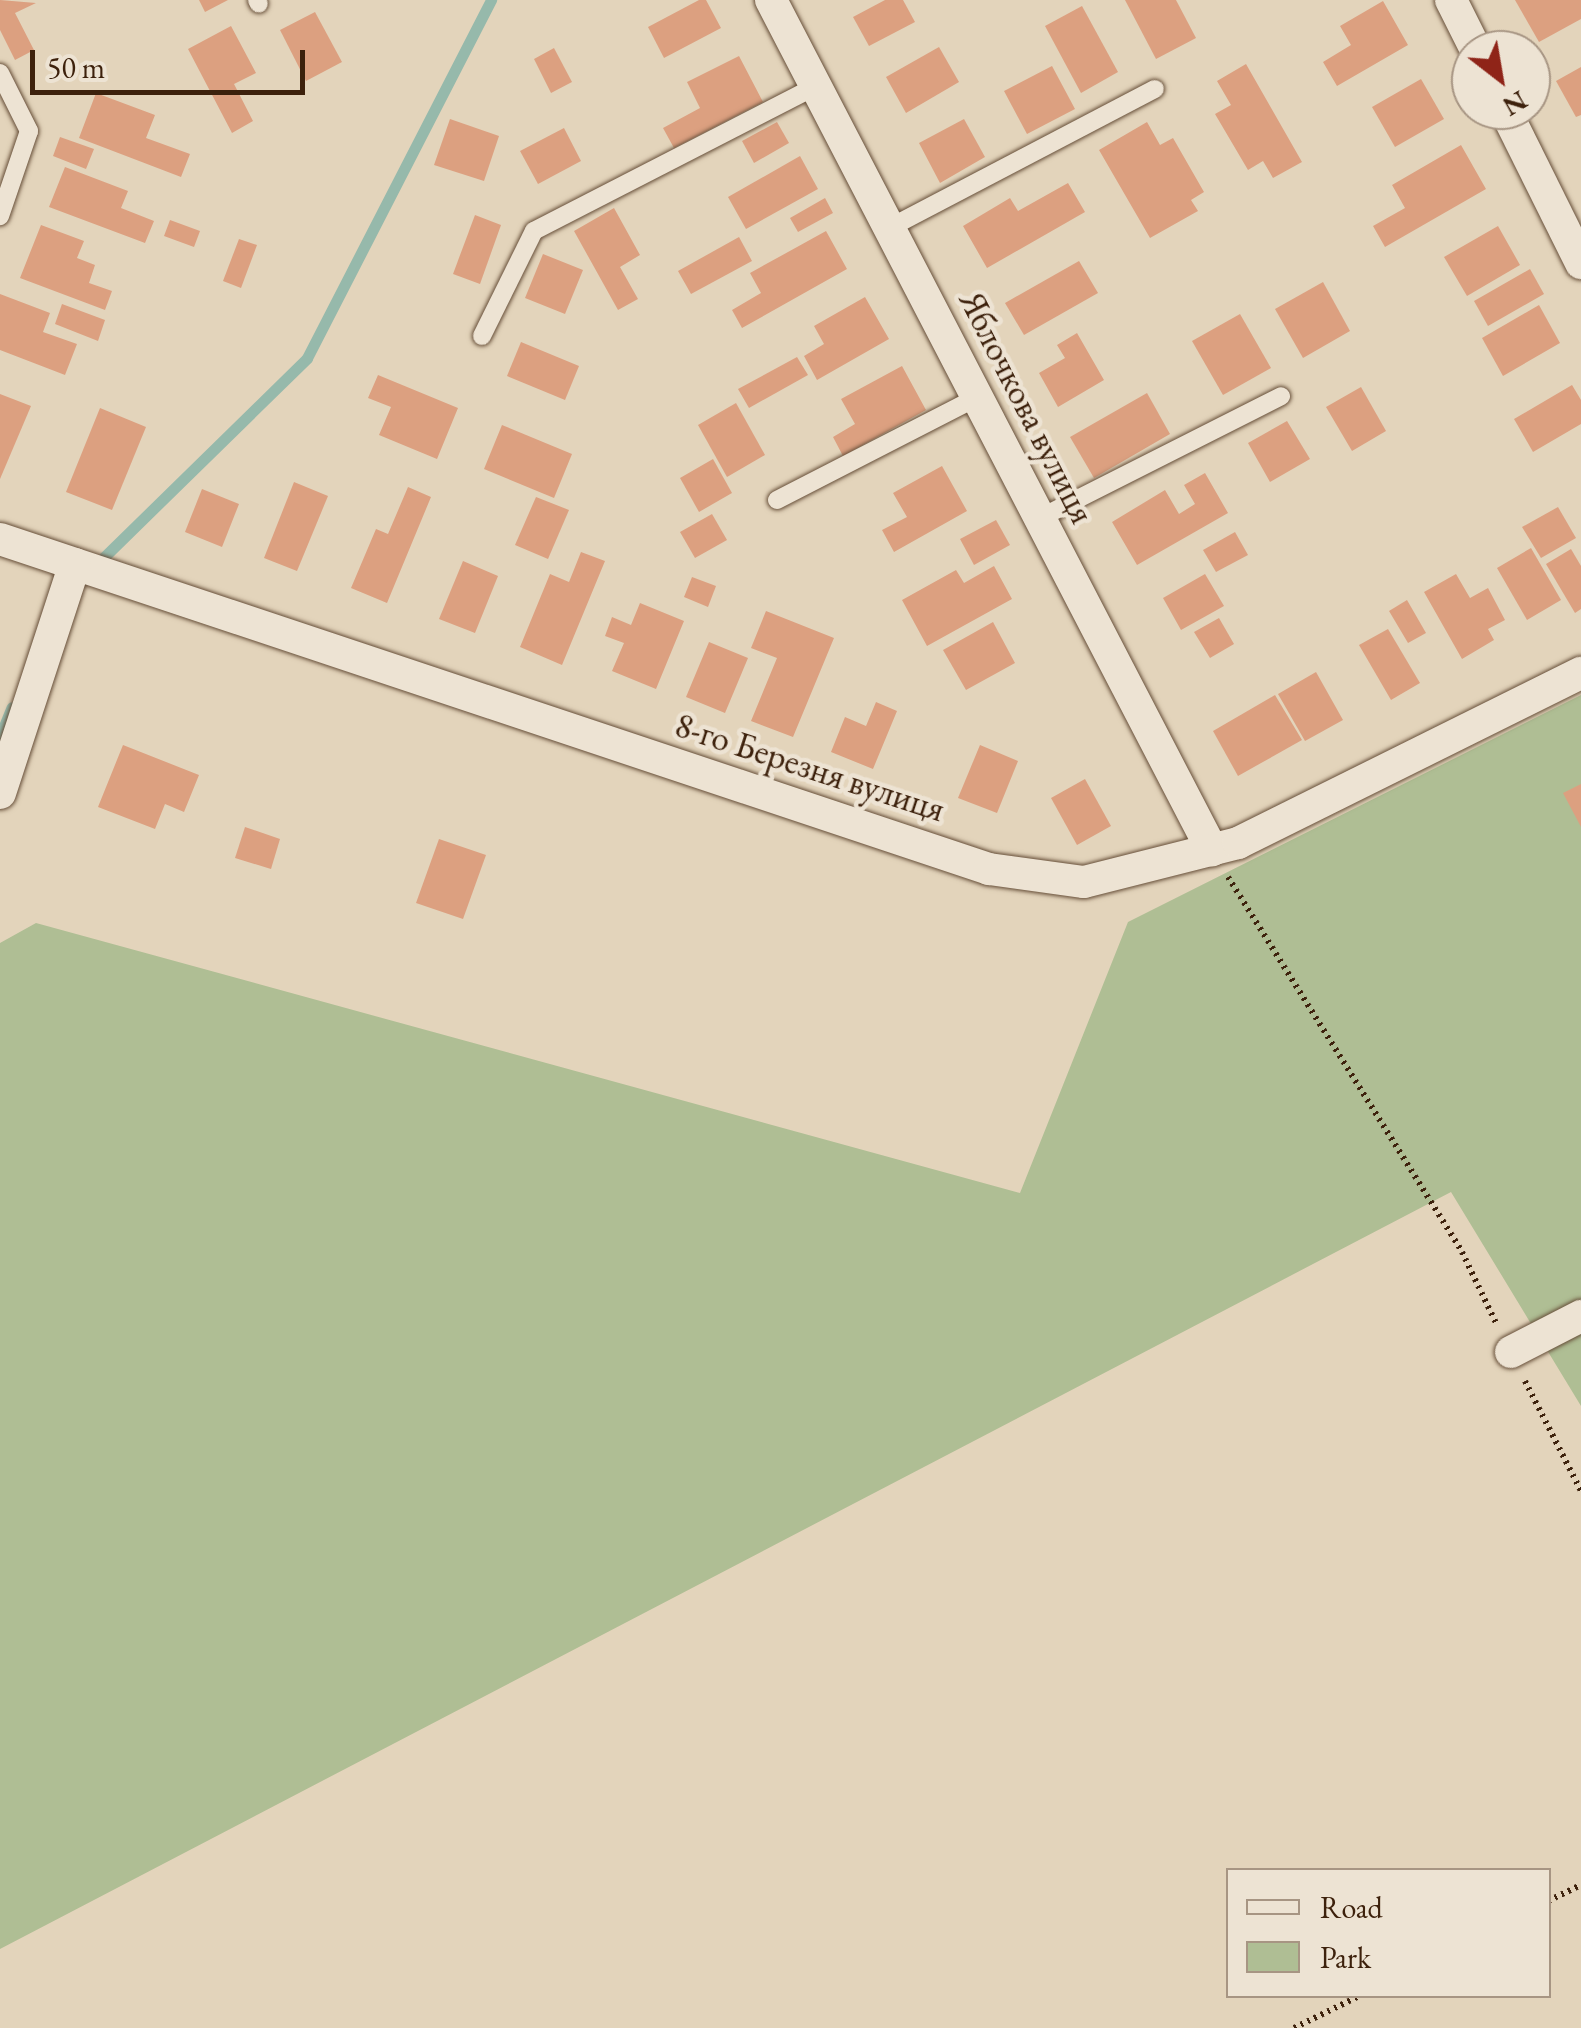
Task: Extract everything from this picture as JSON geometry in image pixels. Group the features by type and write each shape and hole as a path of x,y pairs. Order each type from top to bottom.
{"street":[{"name":"Яблочкова вулиця","path":"771,0 1212,850"},
{"path":"1451,0 1466,30"},
{"path":"1517,130 1576,242"},
{"name":"8-го Березня вулиця","path":"0,539 989,868 1084,882 1238,844 1581,673"},
{"path":"0,794 75,564"},
{"path":"1511,1352 1581,1316"}],"lane":[{"path":"0,73 29,131 0,216"},
{"path":"482,336 534,231 816,86"},
{"path":"889,228 1156,90"},
{"path":"1040,518 1281,396"},
{"path":"777,500 976,397"}],"path":[{"path":"1212,850 1462,1252 1581,1491"},
{"path":"1551,1899 1581,1884"},
{"path":"1294,2028 1356,1998"}],"green space":[{"path":"1581,695 1581,1406 1451,1192 0,1949 0,943 36,923 1020,1193 1128,922"}],"building":[{"path":"0,0 36,3 15,13 34,50 15,60 0,30"},
{"path":"199,0 228,0 205,12"},
{"path":"706,0 721,28 664,58 648,27"},
{"path":"885,0 903,0 915,22 869,46 853,17"},
{"path":"1125,0 1176,0 1196,38 1156,59"},
{"path":"1515,0 1581,0 1581,19 1551,35 1551,30 1532,30"},
{"path":"1383,1 1408,45 1337,86 1323,62 1351,45 1340,26"},
{"path":"1082,6 1118,72 1081,93 1045,26"},
{"path":"315,12 342,62 306,81 280,30"},
{"path":"231,26 256,73 234,84 253,121 232,133 188,49"},
{"path":"939,47 959,82 906,113 886,77"},
{"path":"554,48 572,82 551,93 534,59"},
{"path":"739,56 763,102 674,148 663,128 700,108 687,82"},
{"path":"1246,64 1302,162 1273,178 1263,161 1248,170 1215,114 1231,105 1217,81"},
{"path":"1052,66 1075,109 1027,134 1004,91"},
{"path":"1581,67 1581,115 1576,117 1556,81"},
{"path":"1421,79 1444,119 1395,147 1372,107"},
{"path":"96,93 155,115 146,138 190,154 181,177 79,138"},
{"path":"450,119 499,136 484,181 434,165"},
{"path":"964,119 985,157 940,183 919,143"},
{"path":"777,122 789,143 754,163 742,141"},
{"path":"1147,122 1160,145 1173,138 1204,192 1191,200 1198,211 1150,238 1099,150"},
{"path":"564,128 581,161 538,184 520,151"},
{"path":"60,137 94,149 86,169 53,156"},
{"path":"1461,145 1486,189 1385,247 1373,226 1405,208 1392,185"},
{"path":"800,156 818,189 746,229 728,197"},
{"path":"65,167 128,191 121,208 154,221 145,243 49,207"},
{"path":"1068,183 1085,212 987,268 963,226 1010,198 1018,211"},
{"path":"825,198 833,213 798,232 790,218"},
{"path":"614,208 640,255 620,267 638,299 618,310 574,231"},
{"path":"475,215 501,225 480,284 453,274"},
{"path":"170,220 200,231 194,247 164,236"},
{"path":"41,225 84,241 77,258 95,265 89,283 112,291 105,310 20,278"},
{"path":"1498,226 1520,265 1467,296 1444,257"},
{"path":"826,231 847,269 742,328 732,310 761,293 750,273"},
{"path":"739,237 752,261 691,294 678,271"},
{"path":"239,239 257,245 241,288 223,281"},
{"path":"543,254 583,270 565,314 525,298"},
{"path":"1079,261 1098,293 1024,335 1005,303"},
{"path":"1530,269 1544,294 1488,326 1474,301"},
{"path":"1323,282 1350,331 1303,358 1275,309"},
{"path":"0,294 50,313 43,332 77,344 65,375 0,350"},
{"path":"865,297 889,339 817,380 804,356 824,344 814,326"},
{"path":"62,304 105,320 98,341 55,324"},
{"path":"1539,305 1560,343 1503,376 1482,338"},
{"path":"1240,314 1271,368 1223,395 1192,341"},
{"path":"1077,333 1104,380 1058,407 1039,373 1065,358 1057,345"},
{"path":"521,342 579,366 565,400 507,376"},
{"path":"797,357 808,375 749,408 738,389"},
{"path":"902,366 926,410 843,456 833,437 855,424 841,399"},
{"path":"378,375 458,408 437,459 379,435 391,407 368,398"},
{"path":"1572,385 1581,400 1581,424 1533,452 1514,419"},
{"path":"1361,387 1386,431 1352,451 1326,407"},
{"path":"1147,393 1170,434 1094,478 1070,437"},
{"path":"0,394 31,406 0,479"},
{"path":"736,403 765,455 727,477 698,425"},
{"path":"100,408 146,427 112,510 66,492"},
{"path":"1287,421 1310,459 1270,482 1248,443"},
{"path":"502,425 572,454 554,498 484,469"},
{"path":"713,459 732,493 699,512 680,478"},
{"path":"942,466 967,511 894,552 882,530 907,517 893,493"},
{"path":"1205,473 1228,513 1137,565 1112,522 1165,490 1179,514 1195,504 1184,485"},
{"path":"294,482 328,496 297,571 264,558"},
{"path":"408,487 431,497 387,603 351,588 376,529 388,534"},
{"path":"202,489 239,504 222,547 185,532"},
{"path":"536,497 569,510 548,559 515,545"},
{"path":"1558,507 1576,538 1541,558 1522,527"},
{"path":"712,514 727,540 695,558 680,532"},
{"path":"996,520 1010,545 974,565 960,539"},
{"path":"1235,532 1248,555 1216,572 1203,550"},
{"path":"1531,548 1561,600 1527,620 1497,568"},
{"path":"1571,549 1581,566 1581,609 1575,613 1546,564"},
{"path":"581,552 605,561 562,665 520,647 550,574 569,582"},
{"path":"463,561 498,576 475,633 439,619"},
{"path":"994,566 1012,599 927,646 902,600 956,570 964,583"},
{"path":"1205,574 1224,606 1181,630 1163,598"},
{"path":"1456,574 1470,598 1488,588 1505,620 1488,629 1494,640 1462,659 1424,592"},
{"path":"692,577 716,586 708,607 684,597"},
{"path":"1407,600 1426,633 1408,643 1389,611"},
{"path":"640,603 684,621 656,689 612,671 624,643 605,636 612,617 631,625"},
{"path":"766,611 834,638 793,737 751,721 777,658 751,648"},
{"path":"1219,618 1234,644 1210,658 1194,632"},
{"path":"993,622 1015,663 966,690 943,650"},
{"path":"1388,629 1420,683 1391,700 1359,645"},
{"path":"709,642 748,658 725,713 686,697"},
{"path":"1316,672 1343,720 1305,741 1278,694"},
{"path":"1275,695 1302,740 1238,776 1213,731"},
{"path":"876,702 897,711 873,769 831,752 845,717 866,726"},
{"path":"123,745 199,775 184,812 165,804 155,829 98,807"},
{"path":"980,745 1018,761 997,813 958,798"},
{"path":"1085,779 1111,826 1077,845 1051,798"},
{"path":"1581,784 1581,827 1563,793"},
{"path":"245,827 280,839 271,869 235,858"},
{"path":"439,839 486,855 463,919 416,903"}],"waterway":[{"path":"102,559 307,358 491,0"},
{"path":"0,736 12,707"}]}
